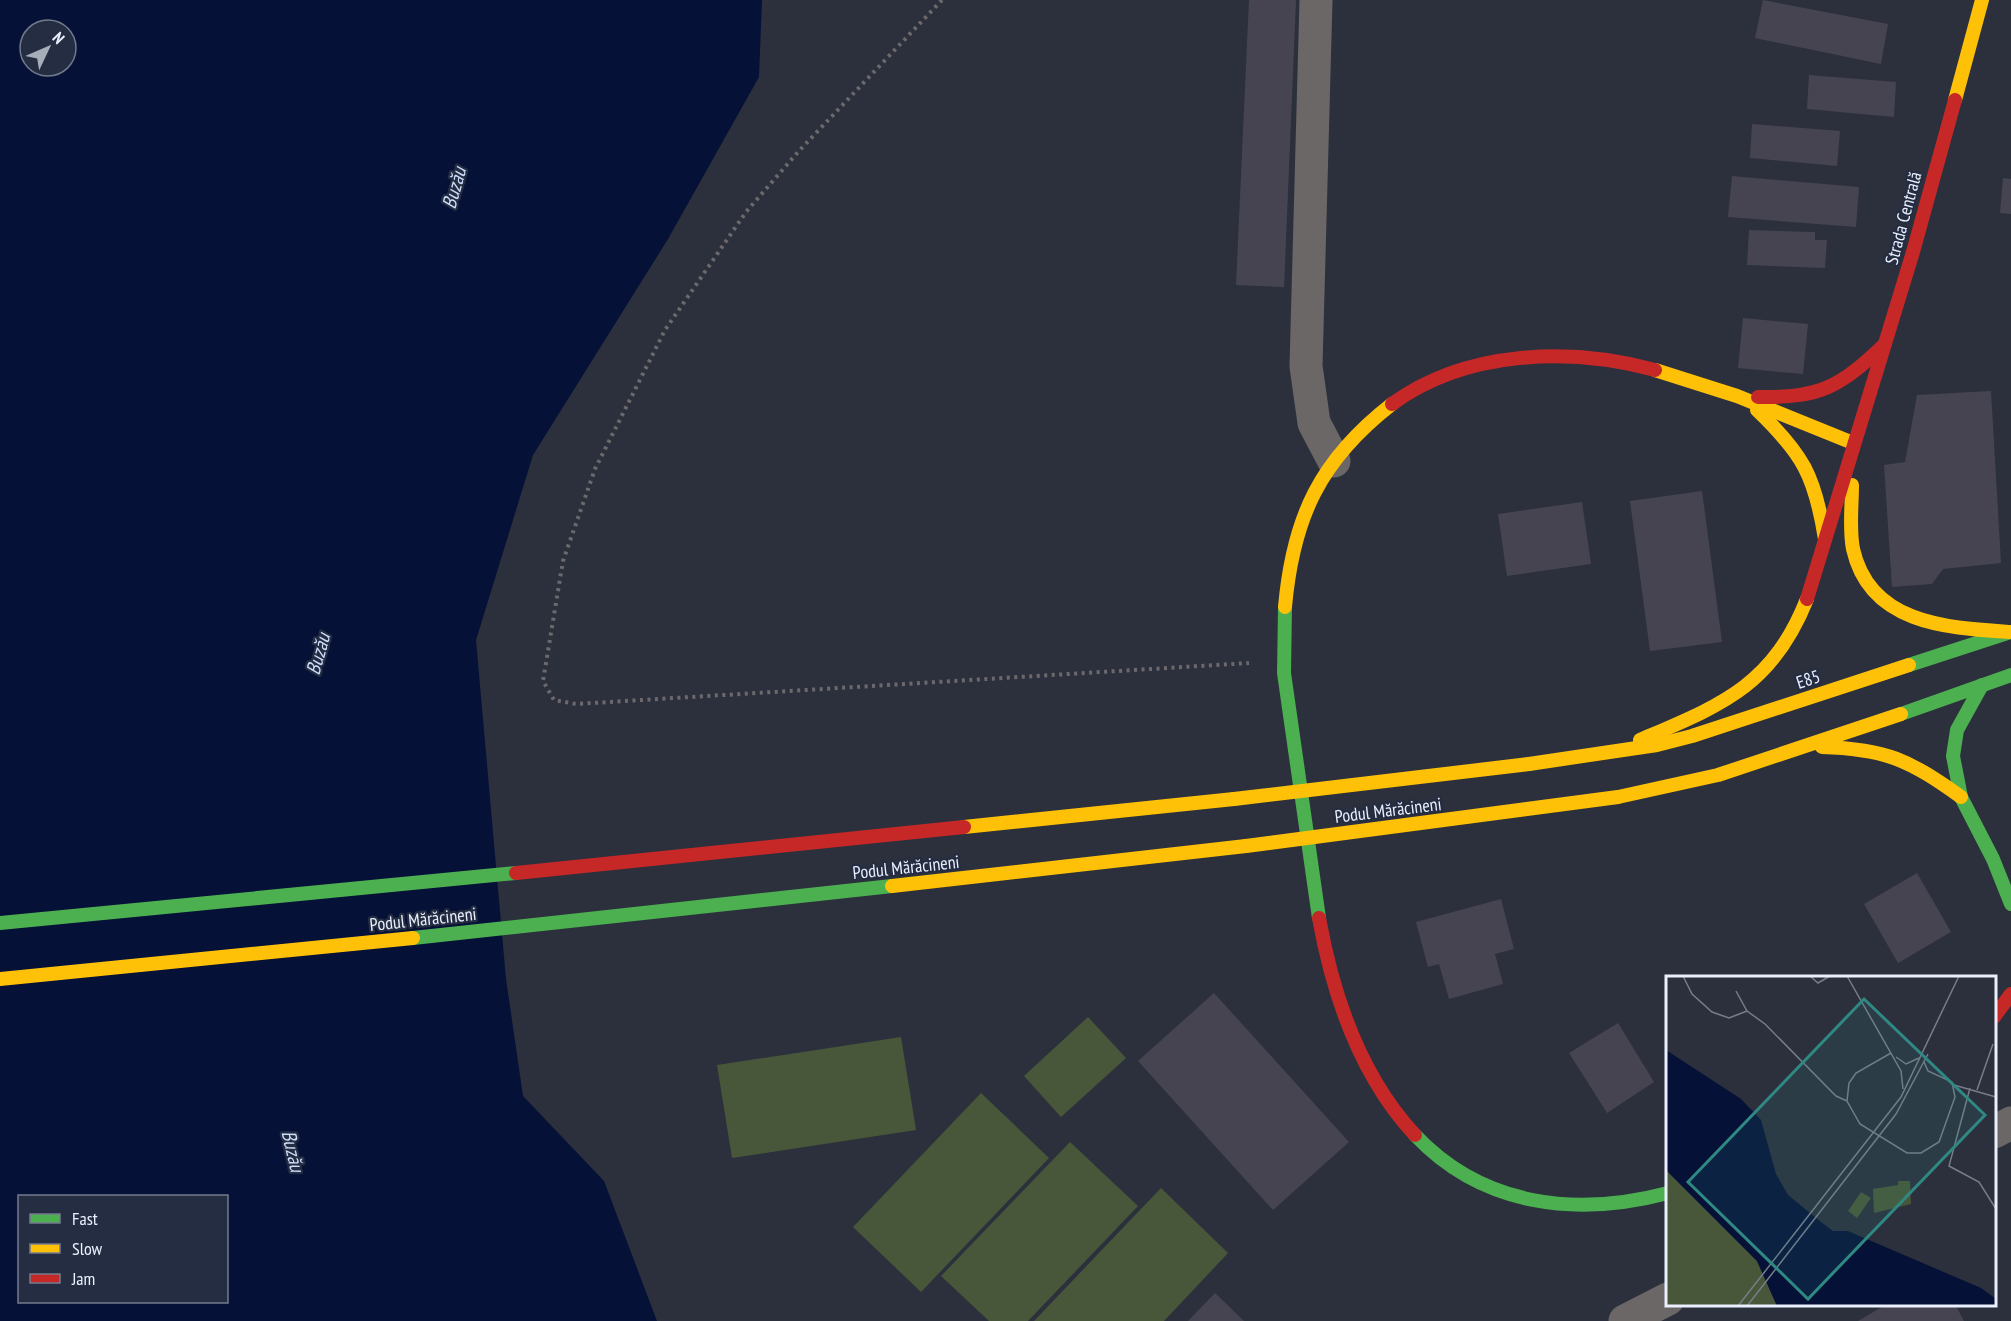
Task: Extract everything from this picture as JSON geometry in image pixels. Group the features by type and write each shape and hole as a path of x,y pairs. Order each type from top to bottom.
{"main road":[{"name":"Strada Centrală","path":"1614,752 1715,707 1746,687 1772,663 1794,632 1806,604 1853,443 1885,344 1982,0"},
{"path":"1742,397 1795,399 1824,391 1853,376 1885,344"},
{"path":"1666,1193 1609,1206 1561,1206 1507,1194 1451,1167 1402,1122 1373,1082 1350,1029 1330,970 1316,907 1282,660 1286,599 1297,536 1312,493 1334,461 1368,423 1404,395 1449,374 1498,361 1551,357 1614,361 1670,374 1742,397 1853,443 1852,542 1860,568 1873,590 1893,609 1914,620 1940,627 2011,632"},
{"path":"1742,397 1787,438 1806,464 1819,495 1825,538"},
{"name":"E85","path":"1614,752 1692,736 2011,632"},
{"path":"1808,746 2011,675"},
{"path":"1982,685 1957,729 1953,756 1961,797 1993,858 2011,904"},
{"path":"1808,746 1867,749 1897,757 1928,774 1961,797"},
{"name":"Podul Mărăcineni","path":"0,979 648,914 1246,846 1618,797 1694,781 1808,746"},
{"name":"Podul Mărăcineni","path":"0,923 627,862 1234,799 1614,752"},
{"path":"1996,1016 2011,994"}],"street":[{"path":"1316,0 1306,366 1314,423 1334,461"},
{"path":"1996,1131 2011,1123"},
{"path":"1625,1321 1666,1300"}],"path":[{"path":"942,0 798,152 746,212 665,330 595,469 563,561 543,681 554,700 576,704 1282,660"}],"green space":[{"path":"1088,1017 1126,1058 1061,1117 1024,1076"},
{"path":"901,1037 916,1130 732,1158 717,1065"},
{"path":"981,1093 1049,1158 921,1292 853,1227"},
{"path":"1070,1142 1138,1206 1028,1321 989,1321 941,1276"},
{"path":"1161,1188 1228,1253 1164,1321 1034,1321"}],"water":[{"name":"Buzău","path":"0,0 762,0 759,77 668,239 533,455 476,640 506,979 523,1096 604,1181 657,1321 0,1321"}],"building":[{"path":"1249,0 1296,0 1284,287 1236,285"},
{"path":"1763,0 1888,24 1881,64 1755,38"},
{"path":"1809,75 1896,82 1894,117 1807,109"},
{"path":"1752,124 1840,131 1837,166 1750,158"},
{"path":"1732,176 1859,187 1856,227 1728,217"},
{"path":"2003,178 2011,179 2011,214 2000,213"},
{"path":"1749,230 1815,232 1815,240 1827,240 1825,268 1747,265"},
{"path":"1743,318 1808,324 1803,374 1738,368"},
{"path":"1991,391 2001,563 1943,569 1932,584 1892,587 1884,465 1905,462 1917,395"},
{"path":"1702,491 1722,642 1650,651 1630,501"},
{"path":"1582,502 1591,564 1507,576 1498,514"},
{"path":"1917,873 1951,932 1898,963 1864,904"},
{"path":"1501,899 1514,949 1495,954 1503,984 1449,999 1439,964 1428,967 1416,922"},
{"path":"1214,993 1349,1142 1273,1210 1138,1061"},
{"path":"1618,1023 1654,1082 1607,1113 1569,1053"},
{"path":"1215,1293 1244,1321 1188,1321"},
{"path":"1884,1306 1956,1306 1964,1321 1858,1321"}],"traffic: fast":[{"path":"1285,607 1284,673 1319,918"},
{"path":"1909,665 2011,632"},
{"path":"1901,714 2011,675"},
{"path":"1982,685 1957,730 1953,756 1961,797 1993,859 2011,904"},
{"path":"0,923 516,873"},
{"path":"413,938 892,886"},
{"path":"1415,1135 1442,1159 1470,1178 1501,1191 1533,1200 1566,1204 1600,1204 1666,1193"}],"traffic: slow":[{"path":"1955,100 1982,0"},
{"path":"1655,370 1737,396 1853,443"},
{"path":"1285,607 1295,545 1314,493 1346,447 1392,404"},
{"path":"1757,410 1786,440 1804,467 1817,498 1825,539"},
{"path":"1852,485 1853,549 1862,574 1876,593 1894,608 1915,618 1963,628 2011,632"},
{"path":"1640,740 1719,703 1760,673 1778,653 1793,629 1807,599"},
{"path":"1529,764 1657,745 1692,736 1909,665"},
{"path":"1618,797 1718,775 1901,714"},
{"path":"1822,747 1864,750 1896,759 1911,765 1961,797"},
{"path":"1234,799 1529,764"},
{"path":"1246,846 1618,797"},
{"path":"964,827 1234,799"},
{"path":"892,886 1246,846"},
{"path":"0,979 413,938"}],"traffic: jam":[{"path":"1807,599 1913,252 1955,100"},
{"path":"1758,397 1798,395 1828,387 1855,371 1885,344"},
{"path":"1392,404 1421,386 1452,373 1485,363 1519,358 1554,356 1588,358 1655,370"},
{"path":"516,873 964,827"},
{"path":"1319,918 1332,977 1352,1034 1379,1087 1415,1135"},
{"path":"1996,1014 2011,994"}]}
